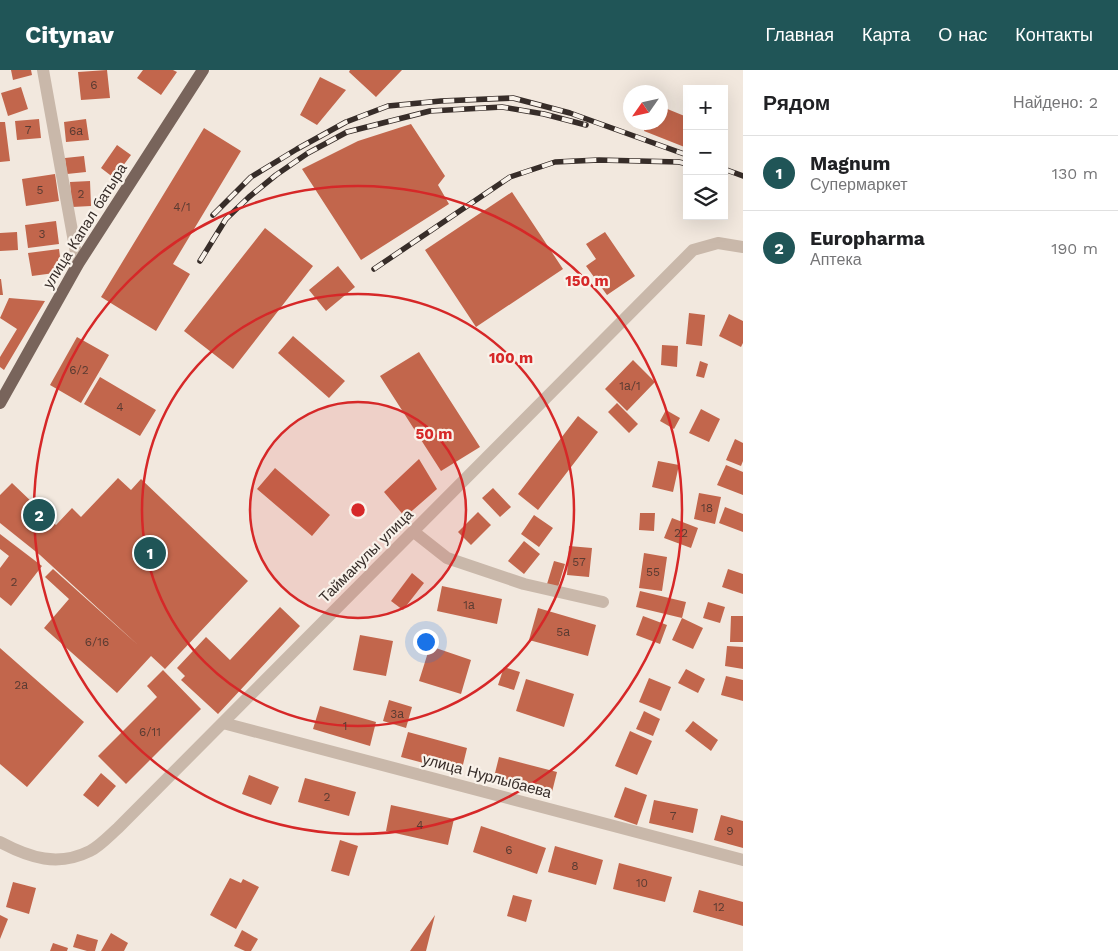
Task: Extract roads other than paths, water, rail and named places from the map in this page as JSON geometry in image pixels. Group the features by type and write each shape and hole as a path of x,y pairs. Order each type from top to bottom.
{"main road":[{"name":"улица Капал батыра","path":"0,403 78,264 203,70"}],"street":[{"path":"43,70 78,264"},
{"name":"Тайманулы улица","path":"0,842 27,854 48,860 69,859 92,850 118,828 693,250 718,243 743,247"},
{"path":"414,532 447,558 524,584 603,602"},
{"name":"улица Нурлыбаева","path":"223,723 743,860"}],"railway":[{"path":"213,215 251,177 346,122 388,106 441,101 513,98 570,113 683,154"},
{"path":"200,261 226,219 249,197 308,153 347,132 430,111 502,107 544,114 586,125"},
{"path":"374,269 510,177 555,162 599,160 683,163"},
{"path":"728,170 743,176"}],"place":[{"name":"Europharma","path":"39,515"},
{"name":"Magnum","path":"150,553"}]}
